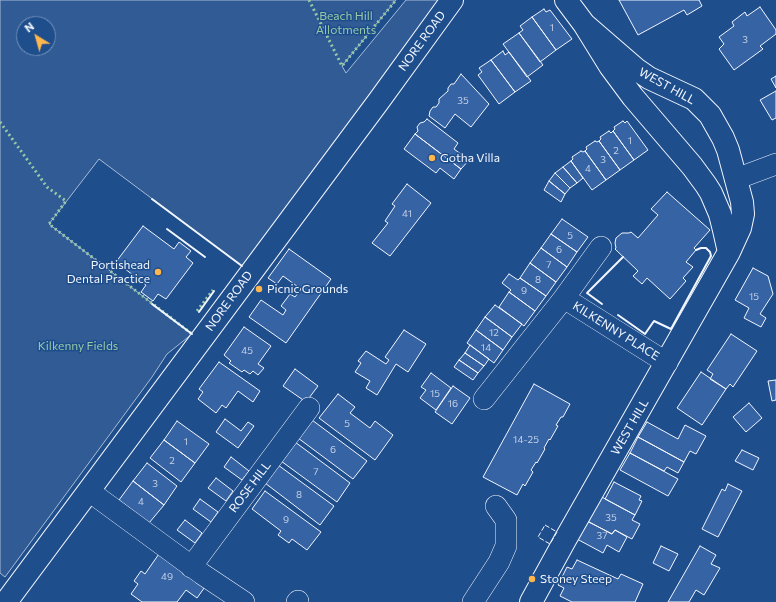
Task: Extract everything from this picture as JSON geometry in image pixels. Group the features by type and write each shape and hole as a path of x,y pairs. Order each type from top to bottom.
{"street":[{"name":"NORE ROAD","path":"6,602 378,102 452,0"},
{"name":"WEST HILL","path":"566,0 584,24 610,66 633,97 683,155 706,185 720,214 729,252"},
{"name":"WEST HILL","path":"531,602 729,252 740,228 744,214 736,179 723,138 710,115 694,99 686,94 649,78 636,69 584,24"},
{"path":"736,179 776,164"},
{"name":"KILKENNY PLACE","path":"484,399 494,378 564,298 601,247"},
{"name":"KILKENNY PLACE","path":"564,298 667,363"},
{"name":"ROSE HILL","path":"191,567 309,408"},
{"path":"89,491 191,567 244,602"},
{"path":"473,602 500,562 506,546 506,520 496,506"}],"green space":[{"path":"0,0 396,0 342,66 346,73 406,0 440,0 242,266 99,159 49,224 192,334 167,354 152,377 5,577 0,573"}],"building":[{"path":"619,0 699,0 702,6 687,15 684,10 638,35"},
{"path":"760,7 776,30 776,34 760,46 763,49 734,70 719,49 724,44 719,37 734,26 732,22 745,12 747,16"},
{"path":"544,9 546,12 550,10 572,39 556,50 532,17"},
{"path":"532,17 556,50 540,62 519,33 523,30 520,26"},
{"path":"519,33 543,65 527,77 503,44"},
{"path":"503,51 505,55 509,52 531,81 515,92 491,60"},
{"path":"491,60 515,92 499,104 478,75 482,72 479,68"},
{"path":"461,74 489,104 471,127 455,114 445,128 429,116 430,111 433,107 436,107 439,103 439,99 448,91 451,84 454,84"},
{"path":"776,76 776,88 771,79"},
{"path":"776,91 776,118 772,120 760,100"},
{"path":"427,119 458,143 454,149 469,160 461,169 415,134 418,131 417,127 420,123"},
{"path":"623,121 625,123 627,121 648,150 634,160 613,131 615,129 614,127"},
{"path":"609,131 611,133 613,131 634,160 620,170 599,141 601,139 600,137"},
{"name":"Gotha Villa","path":"415,134 461,169 454,179 440,168 436,173 404,149"},
{"path":"595,141 599,141 620,170 606,180 585,151 587,149 586,147"},
{"path":"581,151 585,151 606,180 592,190 571,161 573,159 572,157"},
{"path":"571,161 583,178 577,183 563,167"},
{"path":"563,167 577,183 570,188 555,173"},
{"path":"555,173 570,188 565,194 549,181"},
{"path":"549,181 565,194 561,202 544,190"},
{"path":"407,184 431,203 390,256 372,243 388,223 385,221 395,206 392,204"},
{"path":"667,192 710,230 694,248 696,250 686,262 693,267 683,278 686,281 670,299 647,278 642,284 633,276 638,271 615,249 616,238 622,233 631,232 638,238 658,215 651,209"},
{"path":"562,219 588,237 577,252 551,234"},
{"name":"Portishead Dental Practice","path":"143,226 174,249 179,242 191,251 186,257 193,263 166,299 158,294 153,301 141,292 146,285 116,262"},
{"path":"551,234 577,252 567,267 541,248"},
{"path":"541,248 567,267 556,282 530,263"},
{"path":"289,249 331,279 286,343 249,317 261,300 283,315 286,310 281,306 290,294 295,297 301,289 283,276 277,284 268,278"},
{"path":"530,263 556,282 546,296 520,278"},
{"path":"753,268 768,276 773,294 760,314 766,318 761,327 744,318 749,308 735,300"},
{"path":"509,274 518,280 520,278 546,296 535,311 509,292 511,290 502,283"},
{"path":"509,292 535,311 524,326 499,307"},
{"path":"495,305 522,324 512,337 485,317"},
{"path":"485,317 512,337 503,350 476,330"},
{"path":"244,327 271,346 258,364 264,368 258,375 253,371 250,374 244,370 242,372 229,363 231,361 224,355"},
{"path":"404,330 426,344 408,372 396,364 377,395 366,388 370,381 355,372 361,363 358,361 366,351 386,364 389,360 385,357"},
{"path":"476,330 503,350 494,363 467,343"},
{"path":"731,334 757,351 733,387 730,384 726,389 710,379 713,374 707,370"},
{"path":"470,345 489,359 484,366 465,353"},
{"path":"465,353 484,366 478,373 459,360"},
{"path":"459,360 478,373 473,380 454,367"},
{"path":"219,362 260,391 253,402 238,391 226,408 222,405 216,413 198,399 203,392 199,389"},
{"path":"295,369 318,386 306,402 283,386"},
{"path":"701,372 726,389 702,425 677,408"},
{"path":"431,373 451,388 436,410 420,398 426,390 421,387"},
{"path":"776,380 776,400 772,401 768,381"},
{"path":"534,384 570,404 563,417 561,417 556,425 558,426 550,440 549,439 537,463 536,462 531,470 533,472 525,486 523,484 517,495 483,477"},
{"path":"453,386 470,398 452,424 435,412"},
{"path":"338,394 355,407 350,413 370,428 375,421 393,435 375,460 319,418"},
{"path":"749,403 762,418 746,432 733,417"},
{"path":"225,419 241,431 248,422 254,426 238,448 216,432"},
{"path":"312,420 367,461 353,479 298,438"},
{"path":"177,421 209,444 195,463 164,440"},
{"path":"647,422 678,439 685,425 706,436 696,454 690,451 684,462 638,437"},
{"path":"638,437 684,462 678,473 667,467 664,471 630,453"},
{"path":"164,440 195,463 181,482 150,458"},
{"path":"295,442 350,483 337,502 281,461"},
{"path":"742,450 759,458 753,470 735,461"},
{"path":"630,453 678,479 668,496 620,470"},
{"path":"231,457 249,471 242,480 224,467"},
{"path":"147,463 177,486 164,505 133,481"},
{"path":"278,465 334,506 320,525 265,483"},
{"path":"216,478 233,491 226,501 208,488"},
{"path":"133,481 164,505 149,523 119,500"},
{"path":"614,482 641,496 639,500 642,501 635,515 605,499"},
{"path":"728,484 742,491 718,537 702,529 722,489 725,491"},
{"path":"265,491 321,532 307,550 292,539 289,543 278,535 281,531 252,509"},
{"path":"600,496 635,515 632,520 640,524 632,539 615,530 612,534 587,521"},
{"path":"200,499 218,512 211,522 193,509"},
{"path":"185,520 202,533 195,543 177,530"},
{"path":"587,521 612,534 615,530 627,537 619,552 607,545 603,553 577,539"},
{"path":"661,546 678,554 669,571 653,563"},
{"path":"700,546 716,555 711,564 720,568 704,595 696,590 689,602 668,602"},
{"path":"161,551 207,584 197,598 186,590 177,602 142,602 131,594 138,584 134,581 141,571 145,574"},
{"path":"577,560 618,579 621,574 643,584 635,602 572,602 560,596 564,588 558,585 567,567 572,569"}],"hedge":[{"path":"309,0 342,66 396,0"},
{"path":"0,122 47,187 66,201 49,224 192,334"},
{"path":"197,311 213,290"}],"fence":[{"path":"545,525 557,532 550,544 538,537 545,525"}],"wall":[{"path":"152,199 242,266"},
{"path":"167,229 205,257"},
{"path":"618,315 645,334 654,321 671,329 711,256 710,252 706,248 696,250"},
{"path":"602,304 587,293 623,257"},
{"path":"199,312 214,291"},
{"path":"152,304 192,334"}],"place":[{"name":"Gotha Villa","path":"432,158"},
{"name":"Portishead Dental Practice","path":"158,272"},
{"name":"Picnic Grounds","path":"259,289"},
{"name":"Stoney Steep","path":"532,579"}],"park label":[{"name":"Beach Hill Allotments","path":"346,23"},
{"name":"Kilkenny Fields","path":"78,346"}]}
